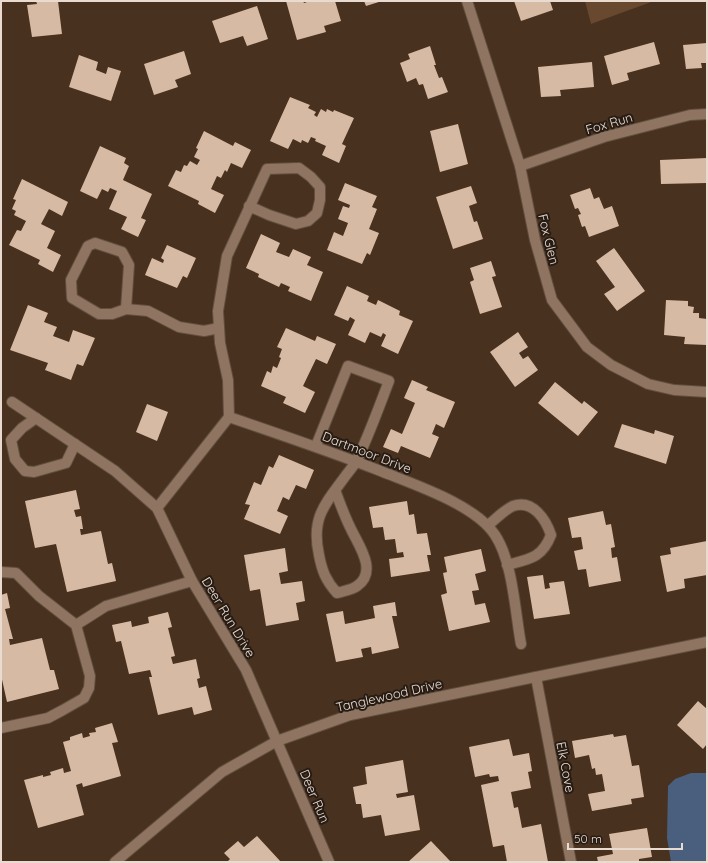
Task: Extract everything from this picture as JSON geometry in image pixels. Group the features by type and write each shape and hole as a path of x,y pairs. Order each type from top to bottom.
{"street":[{"name":"Fox Glen","path":"467,1 520,166 535,240 552,300 588,347 611,365 648,384 674,390 707,392"},
{"name":"Fox Run","path":"520,166 604,137 690,115 707,114"},
{"path":"157,508 229,417 228,380 220,343 218,311 227,256 249,206 266,169 299,168 311,177 320,187 320,200 317,213 308,221 296,224 269,215 249,206"},
{"path":"126,309 129,265 122,252 95,243 88,246 71,280 72,298 99,314 112,314 126,309 148,310 179,327 204,331 219,328"},
{"path":"316,446 348,366 389,381 356,462 335,490 319,516 316,527 316,541 327,582 337,593 357,586 365,577 366,565 362,548 351,530 335,490"},
{"name":"Deer Run Drive","path":"12,402 115,471 157,508 192,581 246,670 277,741"},
{"name":"Dartmoor Drive","path":"229,417 316,446 446,497 488,525 502,548 507,565 521,644"},
{"path":"36,418 22,428 11,440 16,459 25,471 34,472 66,463 75,444"},
{"path":"488,525 506,510 515,505 527,506 538,512 548,524 552,535 546,548 531,559 507,565"},
{"path":"1,572 16,573 39,596 76,625 90,676 89,688 84,698 48,718 1,728"},
{"path":"76,625 106,606 192,581"},
{"name":"Tanglewood Drive","path":"115,862 222,772 277,741 350,716 707,642"},
{"name":"Elk Cove","path":"536,677 571,862"},
{"name":"Deer Run","path":"277,741 329,862"}],"shaded area":[{"path":"585,1 654,1 591,24"}],"water":[{"path":"691,773 707,773 707,862 671,862 667,838 668,786 675,779"}],"building":[{"path":"36,1 58,1 62,34 32,37 27,5 37,4"},
{"path":"286,1 303,1 304,3 310,1 335,1 341,21 324,26 326,32 297,40"},
{"path":"364,1 382,1 366,6"},
{"path":"514,1 550,1 553,10 521,21"},
{"path":"257,6 268,39 247,46 243,36 220,43 212,21"},
{"path":"654,42 660,64 627,73 629,80 612,85 604,56"},
{"path":"707,43 707,63 701,63 702,68 686,69 683,45"},
{"path":"430,46 436,65 434,65 439,78 442,77 448,92 428,99 423,84 419,85 416,78 407,82 400,63 410,59 408,54"},
{"path":"184,51 191,74 175,80 178,87 154,95 144,64"},
{"path":"79,55 98,62 96,70 106,74 108,67 121,71 111,101 69,87"},
{"path":"592,62 594,87 560,90 561,96 541,97 538,67"},
{"path":"290,97 310,105 308,108 316,112 314,115 317,117 321,109 326,112 327,109 333,112 334,110 354,118 342,144 346,146 339,163 322,155 326,146 315,141 316,139 311,137 308,143 302,140 301,143 293,139 288,149 270,141"},
{"path":"458,124 468,164 440,172 430,131"},
{"path":"204,131 233,146 235,142 251,150 242,168 231,163 227,172 225,170 221,178 217,176 211,189 224,195 215,213 198,204 199,201 168,186 176,170 181,172 184,165 187,166 190,161 197,165 200,160 194,157 198,149 196,148"},
{"path":"100,146 126,158 124,163 129,166 123,180 152,194 141,218 146,220 138,237 121,229 127,217 109,209 117,191 110,188 108,192 102,189 97,199 80,191"},
{"path":"707,158 707,183 661,184 660,160"},
{"path":"22,179 68,202 62,216 49,209 41,224 55,231 47,248 61,255 53,272 38,264 40,260 9,245 17,230 21,231 26,221 14,215 16,211 12,209 16,200 13,199"},
{"path":"345,183 377,196 372,207 377,209 369,229 379,233 370,255 367,253 362,264 327,250 334,232 343,236 348,223 338,219 343,206 349,208 350,205 338,200"},
{"path":"471,186 477,203 469,206 474,222 477,221 483,239 453,249 436,197"},
{"path":"590,188 594,199 599,197 604,209 612,206 619,226 589,237 585,226 582,227 578,215 581,214 578,208 575,209 570,195"},
{"path":"261,234 280,243 276,252 289,257 293,249 311,257 307,265 323,272 311,301 288,291 290,287 281,283 279,287 258,277 259,274 246,268"},
{"path":"167,245 196,258 187,278 183,276 177,288 145,275 152,258 163,263 164,260 161,258"},
{"path":"614,248 645,291 617,311 604,294 615,287 596,261"},
{"path":"491,261 496,276 492,277 502,307 480,314 470,282 474,280 470,268"},
{"path":"347,286 369,296 367,301 376,305 378,300 400,311 399,315 413,321 398,354 381,346 386,335 383,333 381,337 370,332 365,343 348,335 355,320 350,317 348,321 334,315"},
{"path":"666,300 688,301 688,306 694,307 693,313 699,313 699,318 707,319 707,345 684,344 685,337 664,335"},
{"path":"28,305 48,313 44,322 57,327 53,336 69,342 73,330 95,338 83,366 77,364 71,380 45,370 48,363 10,350"},
{"path":"286,328 315,341 317,336 336,344 327,364 316,359 303,386 315,392 305,413 283,403 286,397 261,386 267,371 271,373 273,366 277,368 281,358 279,357 282,349 277,347"},
{"path":"518,332 528,347 519,353 523,359 528,356 538,370 515,387 490,352"},
{"path":"412,380 428,387 426,390 455,402 444,428 436,424 432,434 439,437 430,458 401,446 398,453 383,447 391,429 402,434 415,403 404,398"},
{"path":"555,382 582,404 584,401 598,412 578,436 538,403"},
{"path":"147,404 168,412 157,441 136,432"},
{"path":"622,424 654,434 655,430 674,436 666,464 614,447"},
{"path":"279,455 314,470 306,489 296,485 289,500 283,497 277,511 288,516 280,534 244,519 250,505 245,504 254,482 261,485 269,466 273,468"},
{"path":"76,490 80,509 74,510 76,517 81,516 83,529 80,529 81,535 101,531 108,564 112,563 116,581 67,592 56,544 35,548 25,501"},
{"path":"407,501 409,515 414,514 417,534 427,533 431,555 427,555 430,571 391,577 389,559 404,557 403,552 397,553 395,539 385,540 383,527 373,528 369,507"},
{"path":"603,511 606,525 611,524 615,547 611,548 612,558 617,557 621,581 589,587 586,569 578,570 574,551 583,549 581,537 572,538 568,518"},
{"path":"707,541 707,575 684,579 685,588 667,592 660,556 671,554 670,548"},
{"path":"285,548 288,571 279,573 281,584 302,581 305,601 296,603 299,620 266,626 260,589 250,591 244,555"},
{"path":"481,549 486,571 475,574 479,590 472,591 475,605 485,603 490,622 449,631 441,595 447,593 443,573 447,572 444,557"},
{"path":"543,575 545,589 550,588 549,583 564,581 570,614 534,619 527,577"},
{"path":"7,593 10,608 5,609 13,639 9,639 10,645 42,638 50,670 54,670 59,689 7,702 1,675 1,595"},
{"path":"395,602 397,616 392,616 399,648 372,654 371,647 361,649 363,657 336,662 326,614 343,611 345,624 375,618 373,606"},
{"path":"168,612 172,627 168,628 175,656 171,657 173,664 196,659 200,678 197,679 199,688 206,686 212,710 194,715 192,707 158,715 149,677 152,677 150,670 129,674 121,641 116,642 112,625 131,621 132,627 149,623 148,617"},
{"path":"698,701 707,709 707,744 703,749 677,725"},
{"path":"112,723 118,742 112,743 121,776 83,787 82,783 76,785 84,815 38,828 24,780 43,775 43,777 51,775 50,772 63,768 64,773 71,771 63,742 70,740 70,737 82,733 83,738 90,736 89,733 96,732 95,728"},
{"path":"613,734 614,737 626,735 632,766 639,765 644,797 631,799 632,804 592,811 588,794 605,791 602,774 596,775 595,768 592,769 589,755 575,758 572,741"},
{"path":"509,739 513,756 529,753 532,771 528,772 531,788 511,792 514,808 518,807 522,828 541,824 548,862 507,862 504,845 493,847 481,785 499,781 498,776 490,777 489,774 475,777 469,747"},
{"path":"403,760 408,792 396,794 397,798 414,795 420,830 385,836 381,815 363,818 361,804 356,804 353,787 367,784 365,767"},
{"path":"647,828 652,857 639,859 639,862 598,862 597,857 613,854 609,834"},
{"path":"257,836 281,862 227,862 230,859 224,853 238,841 244,847"},
{"path":"431,841 451,862 408,862"}]}
